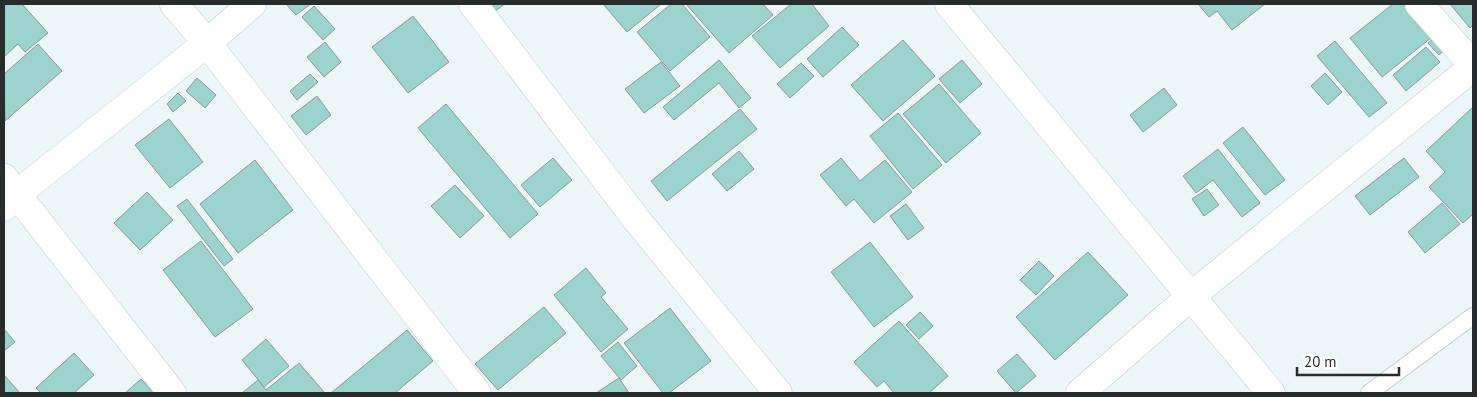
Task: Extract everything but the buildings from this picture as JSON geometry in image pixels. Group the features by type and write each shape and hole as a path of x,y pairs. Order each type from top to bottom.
{"street":[{"path":"174,4 207,43 477,393"},
{"path":"172,393 8,193 207,43 252,4"},
{"path":"473,4 636,219 778,393"},
{"path":"949,4 1271,393"},
{"path":"1080,393 1191,296 1473,66 1419,4"}],"lane":[{"path":"1369,393 1473,316"}]}
